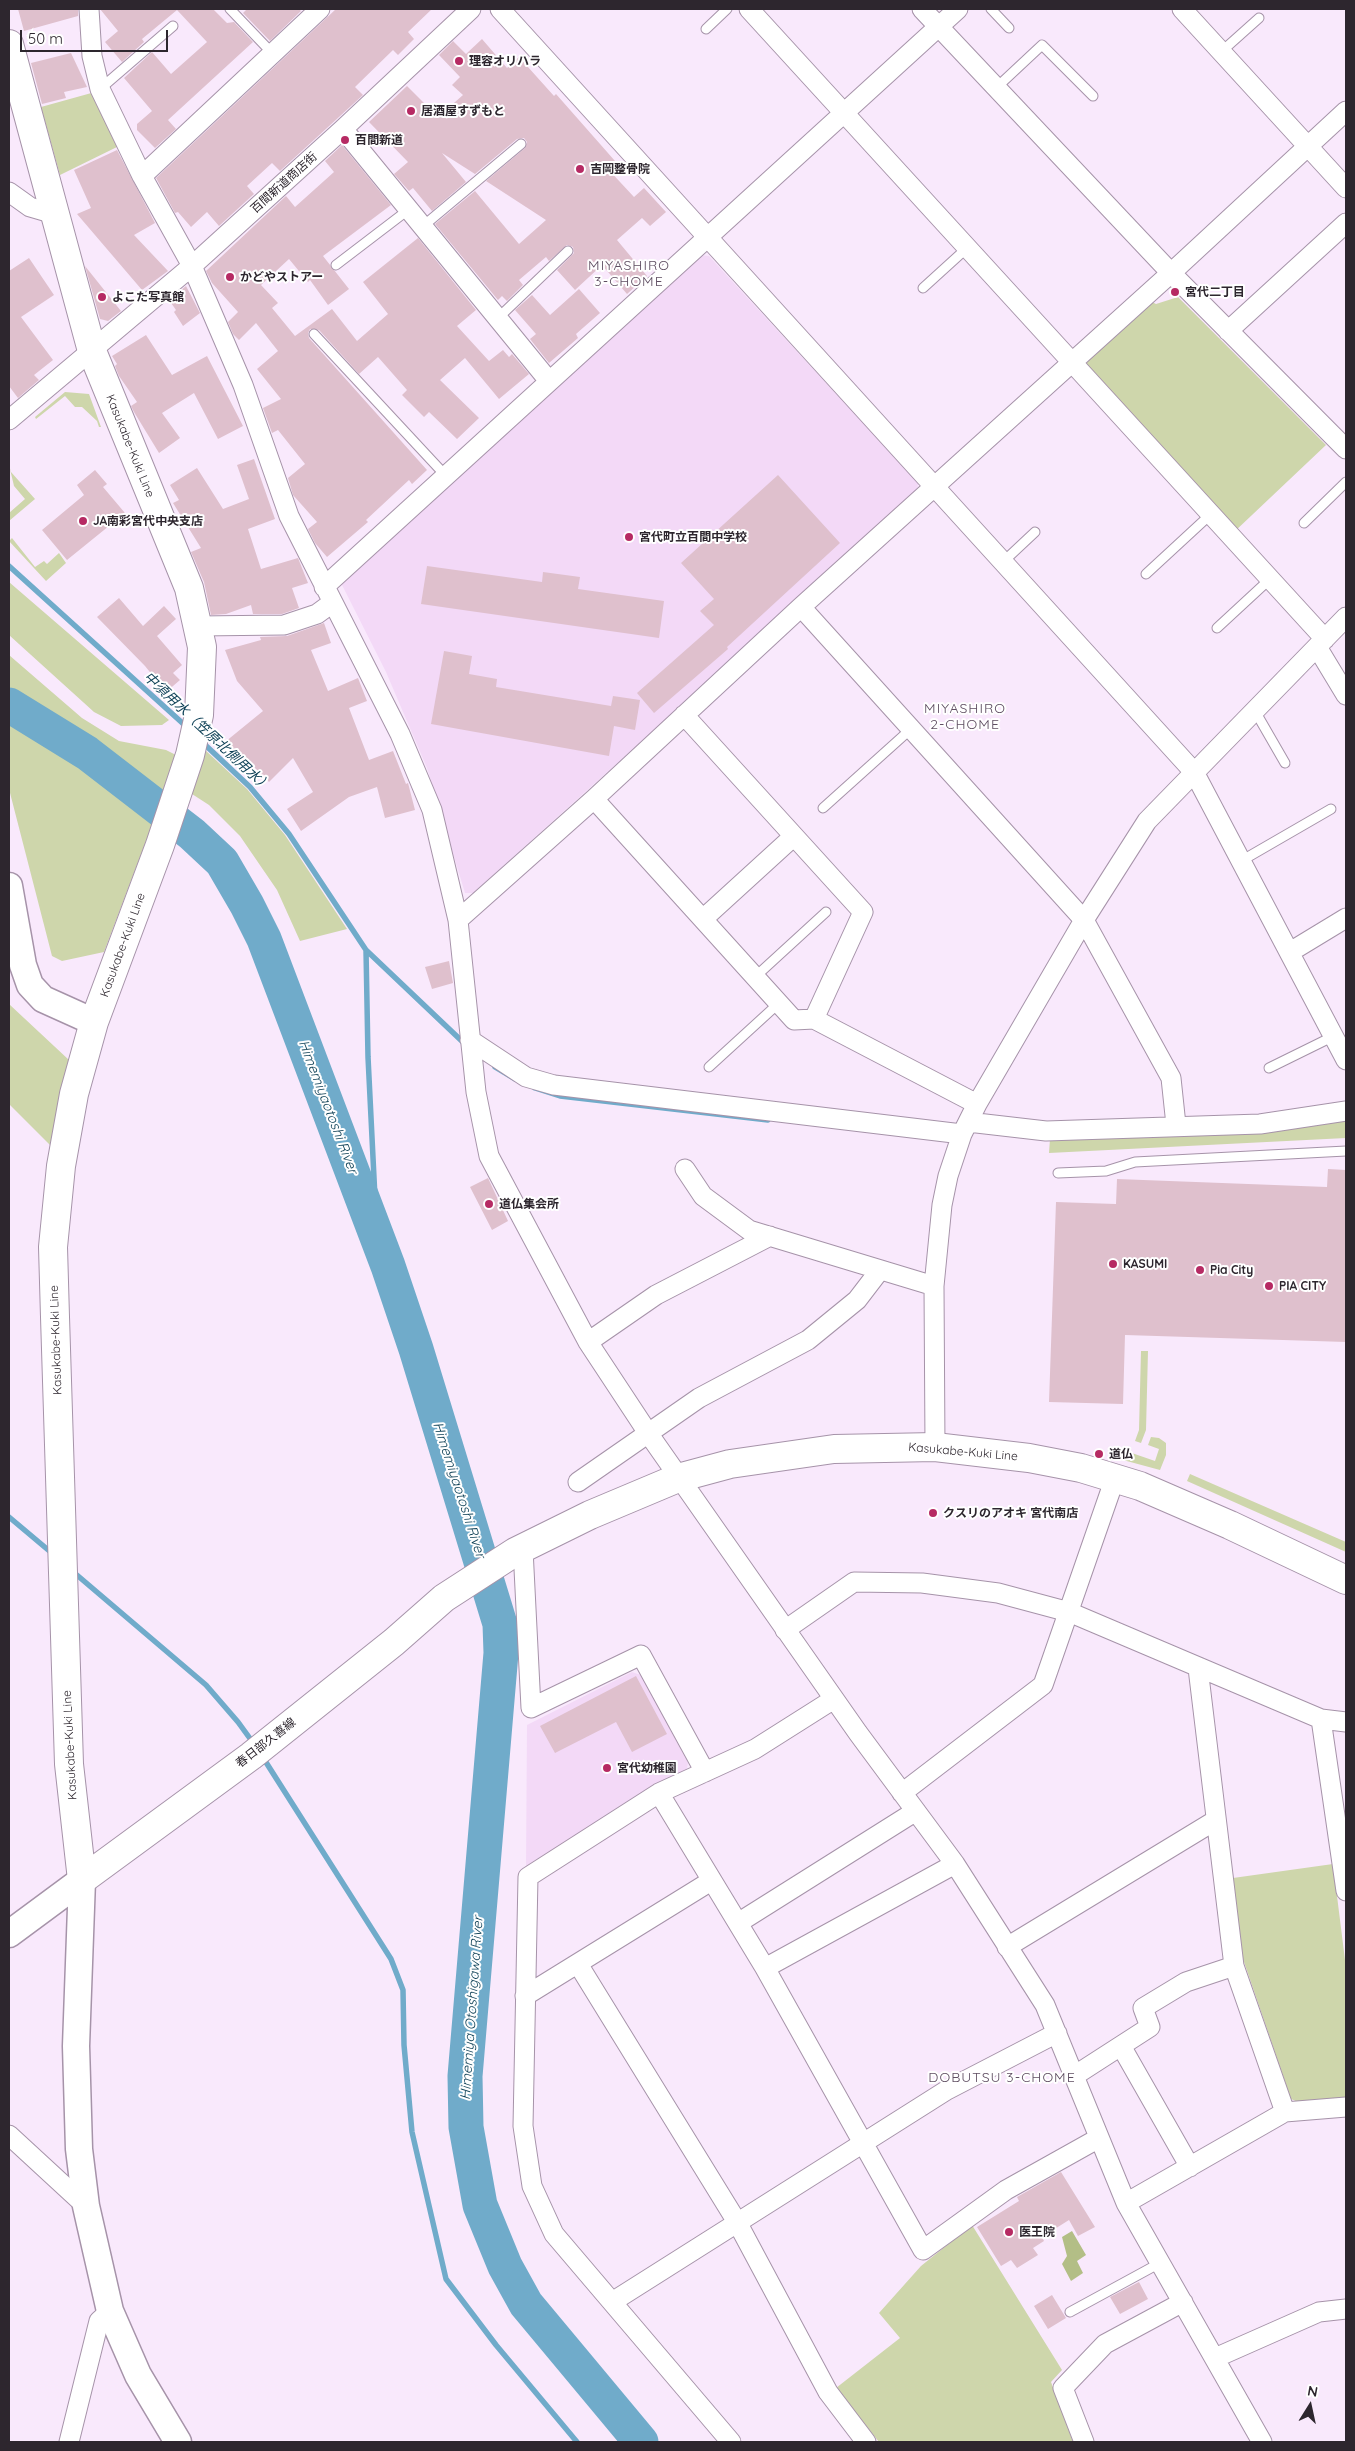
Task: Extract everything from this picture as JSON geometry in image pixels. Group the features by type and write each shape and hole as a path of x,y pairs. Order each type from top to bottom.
{"main road":[{"name":"Kasukabe-Kuki Line","path":"9,44 92,351 188,588 199,626 202,647 199,715 178,792 94,1022 72,1103 61,1166 53,1247 70,1764 82,1880"},
{"name":"Kasukabe-Kuki Line","path":"519,1550 590,1515 678,1478 730,1464 787,1454 879,1446 935,1447 1028,1458 1081,1468 1140,1486 1230,1525 1346,1580"},
{"name":"春日部久喜線","path":"82,1880 251,1756 387,1647 444,1598 519,1550"}],"street":[{"path":"89,9 92,56 100,89 142,176 192,266 243,385 290,516 328,595 400,734 432,810 458,920 476,1092 489,1156 588,1342 678,1478 834,1699 955,1864 1045,2004 1126,2203 1262,2442"},
{"path":"142,176 320,9"},
{"name":"百間新道商店街","path":"10,416 92,351 192,266 343,129 471,9"},
{"path":"500,9 706,238 1194,772 1290,952 1339,1037 1346,1060"},
{"path":"749,9 1270,579 1321,643 1346,695"},
{"path":"922,9 1171,274 1228,331 1343,439"},
{"path":"199,626 284,625 317,614 328,595 446,476 958,9"},
{"path":"1183,9 1346,188"},
{"path":"458,920 594,799 933,487 1171,274 1346,111"},
{"path":"343,129 549,381"},
{"path":"9,192 30,206 54,214"},
{"path":"1228,331 1346,223"},
{"path":"801,607 1084,920 1171,1078 1176,1125"},
{"path":"935,1447 934,1286 942,1205 948,1176 965,1128 977,1104 1084,920 1147,821 1346,617"},
{"path":"684,715 863,912 814,1020"},
{"path":"594,799 794,1020 814,1020 977,1104"},
{"path":"703,919 794,836"},
{"path":"9,886 23,965 30,985 43,999 94,1022"},
{"path":"1290,952 1346,918"},
{"path":"470,1040 526,1077 554,1086 965,1128 1046,1131 1176,1125 1260,1124 1346,1111"},
{"path":"685,1169 703,1196 750,1230 934,1286"},
{"path":"588,1342 656,1295 770,1236"},
{"path":"578,1482 699,1398 808,1340 857,1300 880,1270"},
{"path":"902,1792 1043,1685 1115,1478"},
{"path":"519,1550 531,1708 641,1655 705,1772"},
{"path":"785,1630 854,1582 922,1582 998,1593 1069,1612 1321,1719 1346,1722"},
{"path":"1198,1668 1234,1966 1285,2112"},
{"path":"731,2442 554,2234 532,2186 523,2126 528,1877 660,1793 755,1749 834,1699"},
{"path":"1321,1719 1346,1891"},
{"path":"660,1793 711,1881 766,1968 923,2250 1006,2190 1098,2138"},
{"path":"738,1923 916,1811"},
{"path":"1007,1947 1216,1820"},
{"path":"766,1968 955,1864"},
{"path":"9,1934 82,1880"},
{"path":"82,1880 76,2046 79,2149 86,2206 110,2311 138,2375 178,2442"},
{"path":"525,1996 711,1881"},
{"path":"578,1964 737,2222 828,2392 866,2442"},
{"path":"1074,2076 1150,2027 1143,2008 1186,1982 1234,1966"},
{"path":"612,2302 862,2142 948,2090 1057,2033"},
{"path":"1121,2046 1190,2166"},
{"path":"1126,2203 1285,2112 1346,2107"},
{"path":"9,2135 86,2206"},
{"path":"1084,2442 1063,2388 1105,2344 1183,2302"},
{"path":"1215,2358 1319,2312 1346,2310"},
{"path":"69,2442 100,2321 110,2311"}],"lane":[{"path":"230,9 273,54"},
{"path":"706,29 727,9"},
{"path":"991,9 1009,28"},
{"path":"1222,52 1259,18"},
{"path":"100,89 173,26"},
{"path":"996,88 1042,45 1093,96"},
{"path":"422,227 521,144"},
{"path":"336,265 408,210"},
{"path":"923,288 967,248"},
{"path":"497,319 568,251"},
{"path":"314,334 446,476"},
{"path":"1304,523 1346,482"},
{"path":"1146,574 1211,514"},
{"path":"1002,563 1035,532"},
{"path":"1217,628 1270,579"},
{"path":"1255,711 1285,763"},
{"path":"823,808 912,728"},
{"path":"1241,861 1331,809"},
{"path":"755,977 826,912"},
{"path":"710,1067 779,1003"},
{"path":"1269,1068 1339,1037"},
{"path":"1058,1173 1106,1171 1135,1162 1346,1151"},
{"path":"1070,2312 1160,2263"}],"shaded area":[{"name":"宮代町立百間中学校","path":"700,255 709,256 918,483 917,493 473,893 465,893 427,768 386,672 340,581"},
{"name":"宮代幼稚園","path":"632,1672 641,1675 688,1763 686,1773 651,1790 526,1866 527,1725"}],"green space":[{"path":"95,92 117,147 60,175 41,107"},
{"path":"1178,297 1326,445 1233,533 1081,363 1150,301 1156,304"},
{"path":"65,392 89,394 101,427 82,407 75,407 65,396 36,419 35,417"},
{"path":"9,465 11,472 35,499 9,521 9,513 25,499 14,486"},
{"path":"12,538 35,567 44,561 47,564 59,553 66,563 46,581 9,541"},
{"path":"9,582 169,720 162,725 121,726 94,712 9,635"},
{"path":"9,655 82,718 119,741 166,750 178,756 162,799 121,765 9,693"},
{"path":"9,716 56,743 109,781 154,820 104,952 62,961 52,956 9,789"},
{"path":"205,750 247,789 285,835 347,929 300,941 277,890 240,836 209,805 192,794"},
{"path":"9,1004 69,1060 50,1145 9,1104"},
{"path":"1346,1119 1346,1138 1049,1153 1050,1139"},
{"path":"1141,1351 1148,1351 1146,1430 1141,1443 1135,1441 1139,1430"},
{"path":"1151,1437 1159,1438 1166,1443 1166,1455 1160,1470 1123,1460 1126,1451 1155,1461 1159,1449 1148,1445"},
{"path":"1190,1474 1346,1542 1346,1552 1187,1481"},
{"path":"1333,1864 1346,1968 1346,2098 1298,2102 1291,2099 1243,1959 1233,1878"},
{"path":"972,2225 1062,2370 1051,2382 1073,2442 879,2442 836,2388 900,2338 879,2313 921,2266"},
{"path":"1072,2231 1086,2255 1077,2261 1083,2273 1071,2281 1062,2264 1067,2256 1062,2237"}],"building":[{"path":"18,9 78,9 78,16 24,31"},
{"path":"100,9 213,9 227,23 234,22 253,42 168,120 176,129 155,148 137,130 137,124 152,111 124,78 152,52 171,74 207,42 177,10 142,39 144,42 122,62 105,42 118,31"},
{"path":"247,9 299,9 301,11 270,41 243,13"},
{"path":"336,9 432,9 408,32 414,39 398,55 393,50 355,87 363,95 280,171 272,163 247,186 254,194 219,226 207,212 191,227 178,212 175,213 156,178"},
{"path":"482,39 507,68 519,57 554,96 556,94 615,161 607,168 634,197 644,188 666,212 650,226 642,218 617,240 647,276 627,294 602,265 575,290 557,270 574,253 573,247 567,245 549,261 546,257 519,280 523,285 507,301 502,296 498,300 435,224 475,191 519,244 546,220 486,181 525,148 527,142 524,138 517,139 475,174 442,153 466,182 432,211 413,188 409,191 394,174 408,162 369,122 407,86 438,117 463,95 452,85 460,77 439,55 453,41 466,54"},
{"path":"71,53 87,87 64,92 66,98 42,104 31,63"},
{"path":"342,145 391,205 323,256 349,289 328,305 310,280 308,282 289,259 261,285 278,303 272,308 295,336 332,309 357,341 388,314 363,282 418,238 476,310 457,326 489,361 503,350 509,357 512,354 529,374 499,399 465,358 440,380 479,418 457,439 429,412 424,417 402,395 407,390 378,357 359,374 319,330 310,329 308,333 309,338 427,470 412,484 409,480 366,520 368,522 327,557 315,543 308,529 317,522 293,495 288,478 305,464 278,430 272,433 263,408 281,399 257,369 278,351 256,323 239,340 233,334 228,322 238,312 212,283 206,271 286,196 295,207 334,172 325,161"},
{"path":"117,150 155,223 134,235 168,271 142,290 77,214 91,208 74,170"},
{"path":"29,258 54,295 21,317 53,360 34,375 39,380 18,398 9,386 9,271"},
{"name":"よこた写真館","path":"85,266 121,311 108,321 100,319"},
{"path":"186,286 200,313 183,326 169,300"},
{"path":"579,289 600,313 576,334 578,338 549,363 530,339 536,334 515,310 532,295 550,315"},
{"path":"146,335 172,375 207,356 243,426 218,439 194,393 162,413 180,438 159,453 131,406 137,402 119,376 115,366 117,364 112,356"},
{"path":"254,459 275,519 248,529 261,569 298,558 308,583 292,588 299,608 282,614 253,614 251,605 226,614 211,615 204,582 191,552 201,548 173,503 179,500 170,485 197,468 223,509 249,499 237,465"},
{"name":"JA南彩宮代中央支店","path":"95,470 107,484 103,487 125,513 67,560 42,530 84,495 77,485"},
{"path":"778,475 840,543 727,647 728,649 654,713 637,693 714,625 700,611 714,599 681,563"},
{"path":"427,566 542,582 543,572 580,577 578,589 664,601 659,638 421,604"},
{"path":"119,598 143,626 164,606 176,619 157,636 182,665 173,673 180,680 166,692 145,666 97,617"},
{"path":"324,623 331,643 311,650 328,691 358,678 367,701 349,708 369,760 393,751 406,784 408,783 415,810 385,818 377,787 349,797 301,831 287,809 313,792 293,758 269,782 240,753 236,756 225,742 263,711 237,681 225,650 261,640 260,637 287,636"},
{"path":"444,651 472,656 469,674 497,679 496,687 611,706 613,696 640,700 635,730 614,726 609,756 431,724"},
{"path":"449,961 453,983 432,989 425,967"},
{"name":"Pia City","path":"1328,1169 1346,1170 1346,1342 1125,1335 1123,1404 1049,1402 1056,1202 1116,1204 1117,1179 1327,1187"},
{"name":"道仏集会所","path":"488,1178 508,1221 492,1230 470,1187"},
{"path":"636,1676 667,1734 632,1752 616,1722 555,1753 540,1726"},
{"path":"1061,2172 1095,2227 1078,2236 1069,2220 1042,2237 1044,2241 1033,2248 1038,2255 1017,2268 1011,2260 1001,2266 977,2227 1019,2201 1017,2197"},
{"path":"1139,2282 1148,2299 1120,2314 1110,2297"},
{"path":"1052,2295 1066,2318 1048,2329 1034,2306"}],"waterway":[{"name":"中須用水（笠原北側用水）","path":"9,566 189,729"},
{"name":"Himemiyaotoshi River","path":"9,705 87,753 192,834 222,862 264,939 388,1266 416,1349 500,1624 501,1653 465,2076 466,2127 480,2205 505,2266 526,2304 641,2442"},
{"name":"中須用水（笠原北側用水）","path":"201,741 250,787 289,834 366,950 368,1057 377,1238"},
{"path":"366,950 466,1045"},
{"path":"495,1067 515,1079"},
{"path":"535,1088 560,1096 768,1120"},
{"path":"9,1517 53,1554"},
{"path":"71,1570 206,1685 254,1744"},
{"path":"262,1756 391,1959 403,1990 404,2045 412,2132 446,2279 496,2345 577,2442"}],"place":[{"name":"理容オリハラ","path":"459,61"},
{"name":"居酒屋すずもと","path":"411,111"},
{"name":"百間新道","path":"345,140"},
{"name":"吉岡整骨院","path":"580,169"},
{"name":"かどやストアー","path":"230,277"},
{"name":"宮代二丁目","path":"1175,292"},
{"name":"よこた写真館","path":"102,297"},
{"name":"JA南彩宮代中央支店","path":"83,521"},
{"name":"宮代町立百間中学校","path":"629,537"},
{"name":"道仏集会所","path":"489,1204"},
{"name":"KASUMI","path":"1113,1264"},
{"name":"Pia City","path":"1200,1270"},
{"name":"PIA CITY","path":"1269,1286"},
{"name":"道仏","path":"1099,1454"},
{"name":"クスリのアオキ 宮代南店","path":"933,1513"},
{"name":"宮代幼稚園","path":"607,1768"},
{"name":"医王院","path":"1009,2232"}],"district":[{"name":"MIYASHIRO 3-CHOME","path":"629,274"},
{"name":"MIYASHIRO 2-CHOME","path":"965,718"},
{"name":"DOBUTSU 3-CHOME","path":"1002,2078"}],"water label":[{"name":"Himemiya Otoshigawa River","path":"472,2008"}]}
